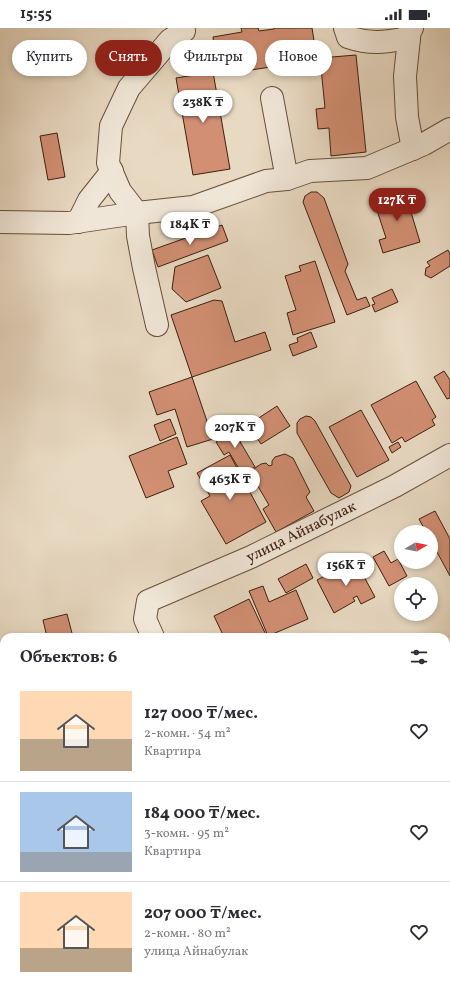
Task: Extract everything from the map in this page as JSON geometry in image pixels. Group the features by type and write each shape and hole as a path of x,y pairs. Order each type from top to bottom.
{"street":[{"path":"345,28 348,37 359,41 381,43 411,33 405,76 407,118 413,149"},
{"path":"157,325 142,262 138,236 137,213 120,191 108,163 111,126 129,88 170,40 184,31"},
{"path":"272,98 287,179"},
{"path":"0,222 69,223 192,207 266,181 287,179 310,171 367,168 424,144 450,129"},
{"path":"78,222 89,200 112,171"},
{"name":"улица Айнабулак","path":"151,633 145,619 148,601 251,557 395,486 450,455"}],"building":[{"path":"241,28 258,28 259,31 274,28 312,28 314,40 265,40 265,68 257,69 257,40 213,40 213,37 242,32"},
{"path":"356,55 366,152 331,156 329,128 318,129 316,109 325,108 322,76 332,76 332,57"},
{"path":"188,76 214,76 230,169 193,175 176,78"},
{"path":"57,133 65,177 48,180 40,136"},
{"path":"404,189 420,242 383,253 379,240 386,238 374,201 391,196 390,193"},
{"path":"311,192 317,192 324,198 348,264 345,271 357,300 366,297 370,306 347,315 303,202 305,196"},
{"path":"222,225 228,241 158,267 152,250"},
{"path":"448,250 450,254 450,266 431,278 425,275 426,268 430,266 427,262"},
{"path":"208,255 221,288 186,302 172,289 175,267"},
{"path":"315,261 335,322 293,335 287,313 296,310 285,276 301,271 299,266"},
{"path":"392,289 398,302 375,312 372,305 375,304 372,298"},
{"path":"214,300 222,301 235,342 265,332 271,350 192,377 171,315"},
{"path":"311,332 317,347 293,356 289,345 298,342 297,338"},
{"path":"444,371 450,380 450,398 447,399 434,377"},
{"path":"192,377 213,439 187,447 175,409 157,415 149,392"},
{"path":"416,381 436,417 432,420 435,425 405,442 402,437 392,443 371,405"},
{"path":"277,406 290,426 261,444 248,425"},
{"path":"361,410 389,460 357,477 329,427"},
{"path":"306,416 311,417 315,421 351,486 349,492 339,498 331,493 297,433 297,423 300,419"},
{"path":"170,419 176,434 160,441 154,425"},
{"path":"229,423 255,467 242,474 229,452 224,455 216,442 223,438 218,429"},
{"path":"177,437 187,464 168,471 174,487 146,498 129,456"},
{"path":"398,442 401,447 392,453 389,447"},
{"path":"285,454 293,458 310,492 306,497 314,511 276,532 263,509 269,505 256,483 253,481 252,475 255,468 261,464 266,463 269,466 272,465 272,461 275,457"},
{"path":"230,455 266,522 226,544 201,501 210,496 197,473"},
{"path":"435,511 450,539 450,576 438,554 438,525 422,525 419,519"},
{"path":"384,551 391,563 394,561 394,569 403,569 407,576 394,577 394,583 389,586 373,557"},
{"path":"355,560 375,597 361,604 357,596 353,598 355,601 334,613 317,580"},
{"path":"306,564 313,578 286,593 278,579"},
{"path":"263,586 269,602 296,590 308,619 275,633 267,633 249,591"},
{"path":"249,599 265,633 222,633 214,616"},
{"path":"67,614 72,633 46,633 43,620"}]}
